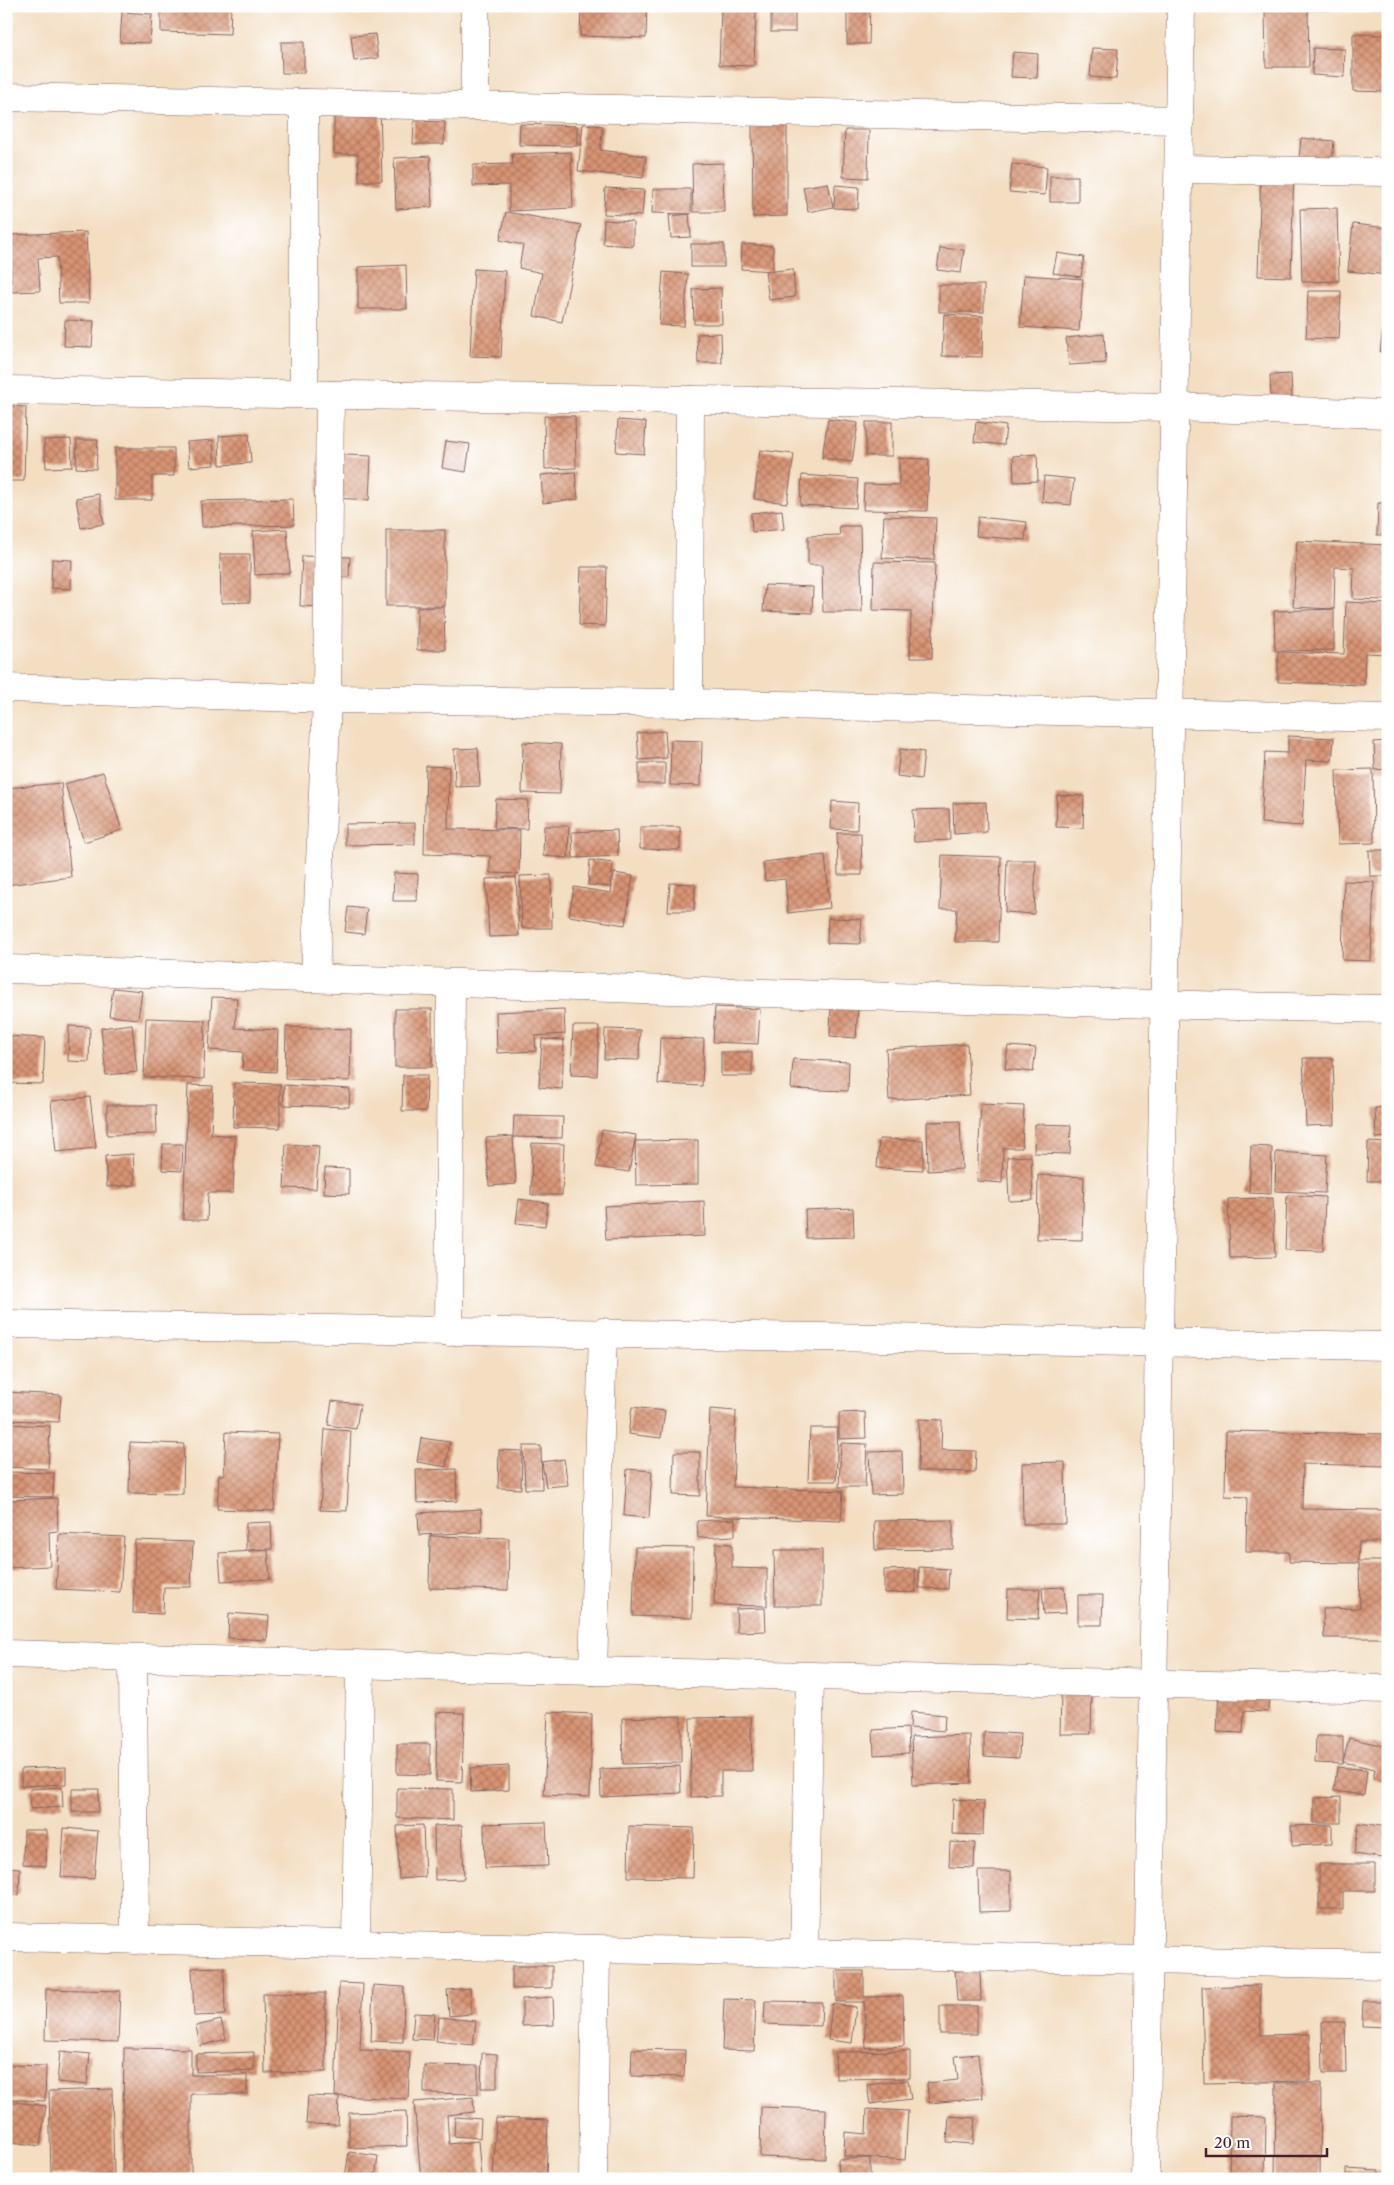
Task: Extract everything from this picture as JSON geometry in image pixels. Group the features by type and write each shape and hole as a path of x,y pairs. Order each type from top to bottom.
{"street":[{"path":"475,6 475,106"},
{"path":"1145,2179 1182,6"},
{"path":"6,97 1180,120"},
{"path":"304,103 317,395 327,699 315,978"},
{"path":"1179,168 1388,172"},
{"path":"6,390 1175,408 1388,414"},
{"path":"689,704 690,400"},
{"path":"6,688 327,699 1388,718"},
{"path":"6,969 315,978 451,985 1165,1005 1388,1008"},
{"path":"449,1332 451,985"},
{"path":"6,1324 449,1332 603,1332 1388,1346"},
{"path":"593,1671 603,1332"},
{"path":"6,1654 810,1677 1388,1690"},
{"path":"133,1659 135,1940"},
{"path":"356,1943 360,1665"},
{"path":"804,1954 810,1677"},
{"path":"6,1937 356,1943 1149,1962 1388,1965"},
{"path":"593,2179 596,1950"}],"building":[{"path":"161,6 231,6 230,34 161,32"},
{"path":"581,6 647,6 646,38 580,36"},
{"path":"771,6 795,6 795,32 771,32"},
{"path":"847,6 870,6 869,44 847,44"},
{"path":"903,6 946,6 946,11 903,10"},
{"path":"1346,6 1346,10 1308,10 1309,67 1266,67 1265,7"},
{"path":"1367,6 1382,6 1382,8 1367,9"},
{"path":"721,10 756,11 754,66 719,65"},
{"path":"122,12 152,14 150,43 120,42"},
{"path":"375,34 378,58 354,61 351,36"},
{"path":"1353,34 1385,35 1384,52 1388,52 1388,92 1353,91"},
{"path":"281,42 304,42 304,73 282,73"},
{"path":"1092,48 1118,49 1116,79 1090,77"},
{"path":"1313,48 1345,49 1344,77 1312,75"},
{"path":"1013,52 1038,54 1037,78 1011,77"},
{"path":"380,106 382,181 359,181 358,154 334,154 334,107"},
{"path":"414,121 445,122 444,144 413,144"},
{"path":"752,123 787,123 787,216 753,217"},
{"path":"520,124 577,126 577,146 519,145"},
{"path":"583,124 603,126 600,150 646,156 643,178 578,171"},
{"path":"845,130 869,130 868,178 843,177"},
{"path":"1301,138 1334,141 1332,163 1299,159"},
{"path":"571,152 573,208 509,211 509,185 473,186 473,165 513,164 512,154"},
{"path":"430,156 432,207 396,209 394,158"},
{"path":"723,163 724,212 693,212 692,164"},
{"path":"1012,164 1047,167 1045,195 1009,192"},
{"path":"1261,165 1294,167 1291,277 1258,276"},
{"path":"1050,176 1078,176 1078,202 1050,202"},
{"path":"828,183 833,207 808,212 803,187"},
{"path":"835,185 859,187 858,209 834,208"},
{"path":"605,188 644,190 642,216 604,214"},
{"path":"653,189 691,189 691,214 652,213"},
{"path":"1337,208 1339,281 1302,282 1300,209"},
{"path":"506,212 581,225 562,322 534,316 542,273 519,268 523,245 500,240"},
{"path":"689,214 691,237 671,238 669,216"},
{"path":"604,220 633,222 633,246 603,244"},
{"path":"1353,224 1388,228 1388,275 1348,271"},
{"path":"86,232 89,303 59,303 57,257 38,258 40,291 12,292 9,235"},
{"path":"691,244 724,244 724,267 691,267"},
{"path":"742,244 773,246 773,271 741,269"},
{"path":"940,248 964,250 961,273 937,270"},
{"path":"1057,253 1084,257 1081,277 1053,273"},
{"path":"406,265 407,309 358,309 358,267"},
{"path":"474,269 505,271 501,357 470,356"},
{"path":"793,269 795,297 769,300 765,272"},
{"path":"663,272 688,274 684,326 659,325"},
{"path":"1024,275 1083,279 1079,331 1020,327"},
{"path":"939,285 984,285 984,312 939,312"},
{"path":"721,288 722,324 694,324 693,289"},
{"path":"1308,291 1341,291 1339,339 1306,338"},
{"path":"944,314 983,316 982,357 942,356"},
{"path":"65,320 94,321 92,347 64,346"},
{"path":"1383,328 1388,328 1388,353 1380,352"},
{"path":"721,333 722,363 698,363 697,334"},
{"path":"1104,334 1106,363 1069,365 1066,338"},
{"path":"1291,374 1292,398 1271,399 1270,375"},
{"path":"6,406 26,407 24,481 6,481"},
{"path":"544,416 575,416 576,468 545,469"},
{"path":"828,419 858,423 852,462 822,458"},
{"path":"618,420 646,422 644,454 616,452"},
{"path":"866,422 892,422 892,456 866,456"},
{"path":"976,422 1006,426 1004,445 974,442"},
{"path":"249,434 251,463 220,465 219,436"},
{"path":"71,439 72,467 46,468 44,440"},
{"path":"77,440 98,440 96,469 76,468"},
{"path":"213,440 215,465 189,467 187,442"},
{"path":"446,441 470,444 466,472 442,468"},
{"path":"115,448 174,448 174,476 152,476 152,500 115,500"},
{"path":"760,450 794,454 787,503 754,499"},
{"path":"319,454 371,456 369,500 317,497"},
{"path":"1037,454 1038,481 1014,482 1013,456"},
{"path":"899,458 929,459 927,511 863,510 864,484 899,485"},
{"path":"575,472 578,499 543,503 541,475"},
{"path":"802,475 858,479 856,508 800,505"},
{"path":"1044,476 1074,479 1071,505 1042,502"},
{"path":"99,494 104,524 81,528 76,498"},
{"path":"293,499 294,525 202,527 201,501"},
{"path":"1378,503 1388,503 1388,535 1377,535"},
{"path":"782,510 784,529 752,532 751,513"},
{"path":"884,516 936,518 934,560 882,558"},
{"path":"978,517 1027,522 1025,540 976,536"},
{"path":"839,526 860,526 862,612 823,612 822,565 808,565 808,536 840,535"},
{"path":"287,529 290,573 255,575 253,531"},
{"path":"386,530 445,530 445,606 386,606"},
{"path":"1297,541 1388,545 1386,600 1353,599 1354,568 1335,567 1334,609 1293,607"},
{"path":"220,554 250,554 250,602 221,603"},
{"path":"302,556 350,557 349,577 322,576 321,607 300,606"},
{"path":"52,559 72,560 71,589 51,588"},
{"path":"874,562 935,563 932,658 910,658 911,611 873,610"},
{"path":"581,567 607,567 605,626 579,625"},
{"path":"765,585 813,587 812,613 763,611"},
{"path":"1346,602 1388,604 1388,654 1365,653 1364,685 1278,682 1278,652 1344,654"},
{"path":"444,607 445,650 417,650 417,608"},
{"path":"1334,609 1334,650 1275,651 1274,611"},
{"path":"665,731 667,758 639,760 637,733"},
{"path":"1288,736 1334,738 1332,761 1306,760 1302,826 1261,823 1265,752 1288,753"},
{"path":"671,740 702,741 701,786 670,785"},
{"path":"1388,741 1388,769 1375,770 1374,742"},
{"path":"523,742 561,744 560,794 522,793"},
{"path":"478,748 480,786 455,787 454,749"},
{"path":"900,749 924,752 921,779 897,776"},
{"path":"639,763 665,763 665,784 639,784"},
{"path":"426,766 449,767 448,829 520,830 519,874 490,873 490,856 424,854"},
{"path":"1373,769 1374,843 1338,844 1336,770"},
{"path":"103,772 122,830 84,842 65,784"},
{"path":"61,783 71,877 6,885 6,788"},
{"path":"1057,795 1084,796 1083,828 1056,827"},
{"path":"496,799 528,800 527,829 494,828"},
{"path":"832,801 858,803 857,830 831,829"},
{"path":"986,802 987,832 954,834 953,803"},
{"path":"949,809 950,840 914,842 913,810"},
{"path":"415,823 415,844 345,845 345,824"},
{"path":"544,826 569,826 568,858 543,856"},
{"path":"640,827 680,827 680,850 640,849"},
{"path":"617,830 618,856 573,858 572,832"},
{"path":"837,833 861,833 862,875 838,875"},
{"path":"1369,850 1388,850 1388,876 1370,876"},
{"path":"825,855 830,908 788,913 785,879 765,881 763,862"},
{"path":"942,855 1001,857 998,942 955,942 957,909 940,909"},
{"path":"590,860 613,863 610,887 588,885"},
{"path":"1007,860 1036,860 1034,914 1005,912"},
{"path":"394,873 418,874 417,901 393,901"},
{"path":"614,873 633,876 625,925 569,916 574,887 611,893"},
{"path":"551,875 552,928 522,928 520,876"},
{"path":"516,877 519,936 489,937 486,879"},
{"path":"1344,881 1374,882 1371,961 1342,960"},
{"path":"670,883 695,884 694,911 668,911"},
{"path":"348,907 367,909 364,934 345,932"},
{"path":"828,918 862,919 860,944 827,943"},
{"path":"1384,938 1388,938 1388,965 1386,965"},
{"path":"113,988 142,991 138,1019 109,1016"},
{"path":"212,997 237,998 235,1028 278,1030 276,1072 242,1070 243,1052 209,1050"},
{"path":"715,1007 760,1009 758,1044 713,1042"},
{"path":"831,1007 858,1008 856,1038 830,1036"},
{"path":"395,1009 432,1009 432,1067 395,1067"},
{"path":"564,1009 565,1034 535,1036 536,1051 497,1053 496,1012"},
{"path":"146,1018 205,1020 204,1079 144,1077"},
{"path":"132,1024 137,1072 106,1075 101,1028"},
{"path":"69,1026 90,1027 89,1062 68,1061"},
{"path":"573,1026 599,1026 597,1076 571,1075"},
{"path":"286,1027 351,1029 350,1081 285,1079"},
{"path":"605,1029 640,1030 639,1060 604,1059"},
{"path":"6,1036 45,1038 43,1084 6,1083"},
{"path":"660,1038 704,1039 702,1086 658,1084"},
{"path":"542,1039 564,1040 562,1089 539,1087"},
{"path":"967,1044 970,1095 889,1100 886,1049"},
{"path":"1008,1046 1036,1048 1033,1072 1005,1069"},
{"path":"721,1052 752,1052 752,1076 721,1076"},
{"path":"1303,1058 1333,1058 1335,1125 1306,1126"},
{"path":"793,1059 849,1062 848,1091 791,1089"},
{"path":"403,1075 427,1075 426,1111 402,1111"},
{"path":"234,1083 280,1084 280,1128 233,1127"},
{"path":"188,1085 213,1086 211,1134 235,1136 233,1193 208,1193 207,1220 183,1220"},
{"path":"284,1085 350,1089 349,1107 283,1105"},
{"path":"90,1097 96,1148 56,1152 51,1101"},
{"path":"981,1104 1024,1106 1022,1148 1003,1148 1002,1183 977,1181"},
{"path":"107,1105 156,1105 157,1134 107,1135"},
{"path":"1388,1107 1388,1137 1376,1138 1375,1108"},
{"path":"514,1116 563,1117 562,1138 513,1137 516,1184 489,1186 486,1138 513,1136"},
{"path":"960,1121 962,1169 928,1171 927,1122"},
{"path":"1035,1124 1071,1125 1070,1154 1034,1153"},
{"path":"602,1130 636,1135 629,1172 596,1167"},
{"path":"879,1139 923,1140 923,1170 877,1168"},
{"path":"698,1140 698,1184 636,1185 635,1141"},
{"path":"1368,1142 1388,1143 1388,1181 1367,1181"},
{"path":"532,1143 564,1144 562,1195 531,1195"},
{"path":"163,1144 183,1144 182,1171 162,1170"},
{"path":"286,1144 319,1146 316,1189 284,1188"},
{"path":"1251,1146 1272,1147 1271,1194 1249,1193"},
{"path":"1276,1152 1327,1155 1325,1193 1275,1191"},
{"path":"133,1154 135,1185 107,1187 105,1156"},
{"path":"1031,1156 1033,1200 1009,1201 1007,1157"},
{"path":"325,1168 349,1169 349,1194 324,1193"},
{"path":"1038,1175 1084,1177 1082,1240 1037,1239"},
{"path":"1287,1195 1325,1197 1323,1251 1285,1250"},
{"path":"1273,1198 1275,1257 1230,1258 1228,1199"},
{"path":"519,1199 548,1203 545,1226 516,1223"},
{"path":"704,1201 705,1236 606,1240 604,1206"},
{"path":"853,1208 854,1237 806,1238 805,1210"},
{"path":"6,1392 61,1395 59,1422 6,1420"},
{"path":"332,1401 360,1404 356,1429 328,1425"},
{"path":"632,1407 665,1411 661,1438 628,1434"},
{"path":"710,1409 736,1411 733,1487 843,1491 841,1521 706,1516"},
{"path":"865,1412 866,1438 839,1439 839,1413"},
{"path":"919,1419 942,1420 941,1450 976,1451 975,1472 918,1471"},
{"path":"6,1424 50,1426 48,1469 6,1467"},
{"path":"810,1428 838,1428 836,1481 808,1481"},
{"path":"325,1429 351,1431 347,1511 320,1510"},
{"path":"1226,1431 1388,1434 1388,1466 1303,1464 1302,1509 1388,1510 1388,1542 1359,1542 1358,1561 1388,1561 1388,1638 1324,1638 1323,1609 1360,1608 1359,1563 1289,1562 1289,1552 1246,1552 1247,1497 1225,1496"},
{"path":"226,1432 278,1434 274,1511 217,1509 219,1475 224,1475"},
{"path":"421,1438 450,1442 446,1467 417,1462"},
{"path":"130,1442 184,1444 183,1494 129,1493"},
{"path":"841,1443 867,1444 865,1487 839,1487"},
{"path":"523,1446 541,1446 542,1489 525,1489"},
{"path":"499,1450 522,1451 521,1489 498,1488"},
{"path":"902,1451 903,1494 871,1495 869,1452"},
{"path":"674,1452 700,1452 700,1496 673,1495"},
{"path":"564,1459 568,1485 546,1487 542,1462"},
{"path":"1065,1462 1066,1524 1023,1524 1022,1463"},
{"path":"456,1469 457,1501 417,1503 416,1470"},
{"path":"627,1469 652,1471 649,1518 624,1516"},
{"path":"6,1472 54,1473 53,1497 6,1496"},
{"path":"57,1498 58,1531 49,1532 50,1566 6,1568 6,1500"},
{"path":"481,1509 482,1532 419,1535 418,1513"},
{"path":"735,1519 735,1536 698,1538 697,1521"},
{"path":"953,1520 953,1549 875,1550 874,1521"},
{"path":"271,1522 272,1549 246,1550 246,1523"},
{"path":"59,1534 124,1537 120,1592 56,1589"},
{"path":"430,1536 509,1538 508,1590 429,1588"},
{"path":"135,1540 193,1542 191,1587 164,1587 163,1614 133,1613"},
{"path":"716,1543 732,1544 732,1568 767,1569 767,1606 714,1605"},
{"path":"635,1547 693,1548 692,1618 633,1616"},
{"path":"268,1550 270,1579 221,1581 219,1553"},
{"path":"774,1550 822,1550 822,1606 775,1606"},
{"path":"919,1567 949,1569 948,1589 919,1588"},
{"path":"915,1569 916,1592 884,1593 884,1570"},
{"path":"1064,1587 1066,1613 1044,1614 1042,1588"},
{"path":"1008,1589 1040,1589 1038,1619 1007,1618"},
{"path":"1078,1595 1103,1595 1102,1625 1078,1625"},
{"path":"765,1608 766,1631 737,1632 736,1609"},
{"path":"229,1613 269,1616 267,1640 228,1638"},
{"path":"1219,1691 1269,1693 1268,1712 1244,1711 1243,1733 1217,1732"},
{"path":"1061,1694 1092,1694 1091,1734 1060,1734"},
{"path":"437,1712 464,1713 462,1782 436,1781"},
{"path":"548,1712 592,1714 590,1797 544,1795"},
{"path":"911,1712 945,1715 944,1731 910,1728"},
{"path":"681,1716 681,1763 623,1764 622,1718"},
{"path":"751,1717 752,1771 721,1771 721,1796 691,1797 690,1718"},
{"path":"908,1728 909,1753 874,1755 873,1730"},
{"path":"984,1732 1020,1734 1019,1758 984,1756"},
{"path":"970,1735 971,1783 913,1785 911,1737"},
{"path":"1316,1736 1343,1736 1343,1764 1315,1763"},
{"path":"1349,1738 1388,1747 1388,1782 1373,1779 1375,1769 1343,1762"},
{"path":"397,1744 430,1744 430,1775 397,1774"},
{"path":"509,1766 509,1790 471,1792 470,1768"},
{"path":"680,1766 681,1793 601,1797 600,1769"},
{"path":"66,1767 66,1784 21,1786 21,1769"},
{"path":"1337,1767 1367,1770 1364,1795 1334,1791"},
{"path":"62,1787 63,1807 31,1809 30,1789"},
{"path":"397,1788 453,1789 453,1820 397,1818"},
{"path":"72,1789 99,1789 98,1812 72,1812"},
{"path":"1341,1797 1341,1823 1314,1823 1314,1798"},
{"path":"953,1799 984,1801 983,1835 952,1834"},
{"path":"546,1822 548,1866 485,1868 484,1824"},
{"path":"1359,1823 1388,1827 1383,1858 1354,1854"},
{"path":"423,1825 425,1877 399,1879 397,1826"},
{"path":"462,1825 464,1879 435,1880 434,1826"},
{"path":"1332,1825 1332,1844 1292,1846 1291,1826"},
{"path":"629,1826 694,1828 693,1878 628,1877"},
{"path":"64,1828 98,1831 94,1879 61,1877"},
{"path":"24,1830 47,1830 46,1866 23,1864"},
{"path":"950,1842 975,1843 974,1868 949,1867"},
{"path":"1319,1864 1375,1864 1375,1891 1343,1891 1343,1909 1319,1909"},
{"path":"6,1867 20,1868 19,1895 6,1895"},
{"path":"978,1871 1011,1871 1011,1911 979,1912"},
{"path":"512,1966 552,1966 552,1988 512,1989"},
{"path":"224,1967 225,2015 194,2016 192,1968"},
{"path":"980,1970 981,2001 957,2001 955,1971"},
{"path":"836,1971 864,1971 864,1997 903,1996 904,2046 866,2048 864,2002 836,2002"},
{"path":"339,1983 363,1984 360,2050 410,2052 408,2099 335,2096"},
{"path":"373,1985 404,1987 403,2042 371,2041"},
{"path":"1260,1985 1261,2035 1310,2034 1310,2081 1204,2083 1202,1987"},
{"path":"470,1988 472,2014 449,2016 447,1990"},
{"path":"46,1989 120,1991 118,2042 45,2040"},
{"path":"325,1993 326,2072 265,2073 263,1994"},
{"path":"553,1997 554,2025 522,2026 522,1999"},
{"path":"724,1999 756,2000 754,2051 722,2050"},
{"path":"765,2001 822,2002 821,2026 764,2024"},
{"path":"1363,2001 1388,2001 1388,2027 1362,2026"},
{"path":"832,2004 856,2007 852,2043 828,2040"},
{"path":"940,2006 977,2006 977,2034 940,2034"},
{"path":"414,2013 435,2014 433,2040 412,2039"},
{"path":"439,2017 476,2021 473,2045 436,2041"},
{"path":"221,2020 226,2039 200,2046 196,2026"},
{"path":"1322,2022 1345,2022 1346,2073 1323,2073"},
{"path":"124,2048 191,2049 191,2075 247,2075 247,2094 191,2094 191,2175 122,2175"},
{"path":"632,2049 685,2050 684,2077 631,2076"},
{"path":"60,2051 90,2054 87,2085 57,2082"},
{"path":"910,2051 910,2078 836,2079 835,2052"},
{"path":"254,2052 254,2070 196,2072 196,2054"},
{"path":"482,2053 497,2054 497,2088 481,2088"},
{"path":"978,2054 983,2098 929,2103 927,2083 958,2080 955,2056"},
{"path":"7,2065 46,2066 45,2101 7,2099"},
{"path":"424,2065 478,2066 478,2094 424,2093"},
{"path":"908,2080 911,2099 870,2104 867,2085"},
{"path":"1276,2083 1321,2083 1320,2179 1275,2179"},
{"path":"112,2089 114,2174 51,2175 49,2091"},
{"path":"308,2096 339,2097 338,2125 306,2124"},
{"path":"473,2097 474,2112 447,2115 449,2144 478,2141 481,2177 421,2179 414,2102"},
{"path":"7,2101 46,2106 40,2146 6,2141"},
{"path":"761,2107 826,2109 825,2159 760,2157"},
{"path":"867,2109 908,2111 905,2160 844,2156 845,2132 866,2134"},
{"path":"406,2111 407,2146 349,2148 349,2113"},
{"path":"949,2116 975,2118 973,2144 947,2142"},
{"path":"1230,2116 1266,2117 1265,2179 1229,2179"},
{"path":"455,2117 481,2119 480,2138 454,2136"},
{"path":"496,2118 548,2120 546,2179 493,2179"},
{"path":"349,2152 378,2156 375,2179 345,2177"},
{"path":"870,2158 870,2179 839,2179 838,2159"},
{"path":"1346,2169 1380,2171 1380,2179 1346,2179"}]}
